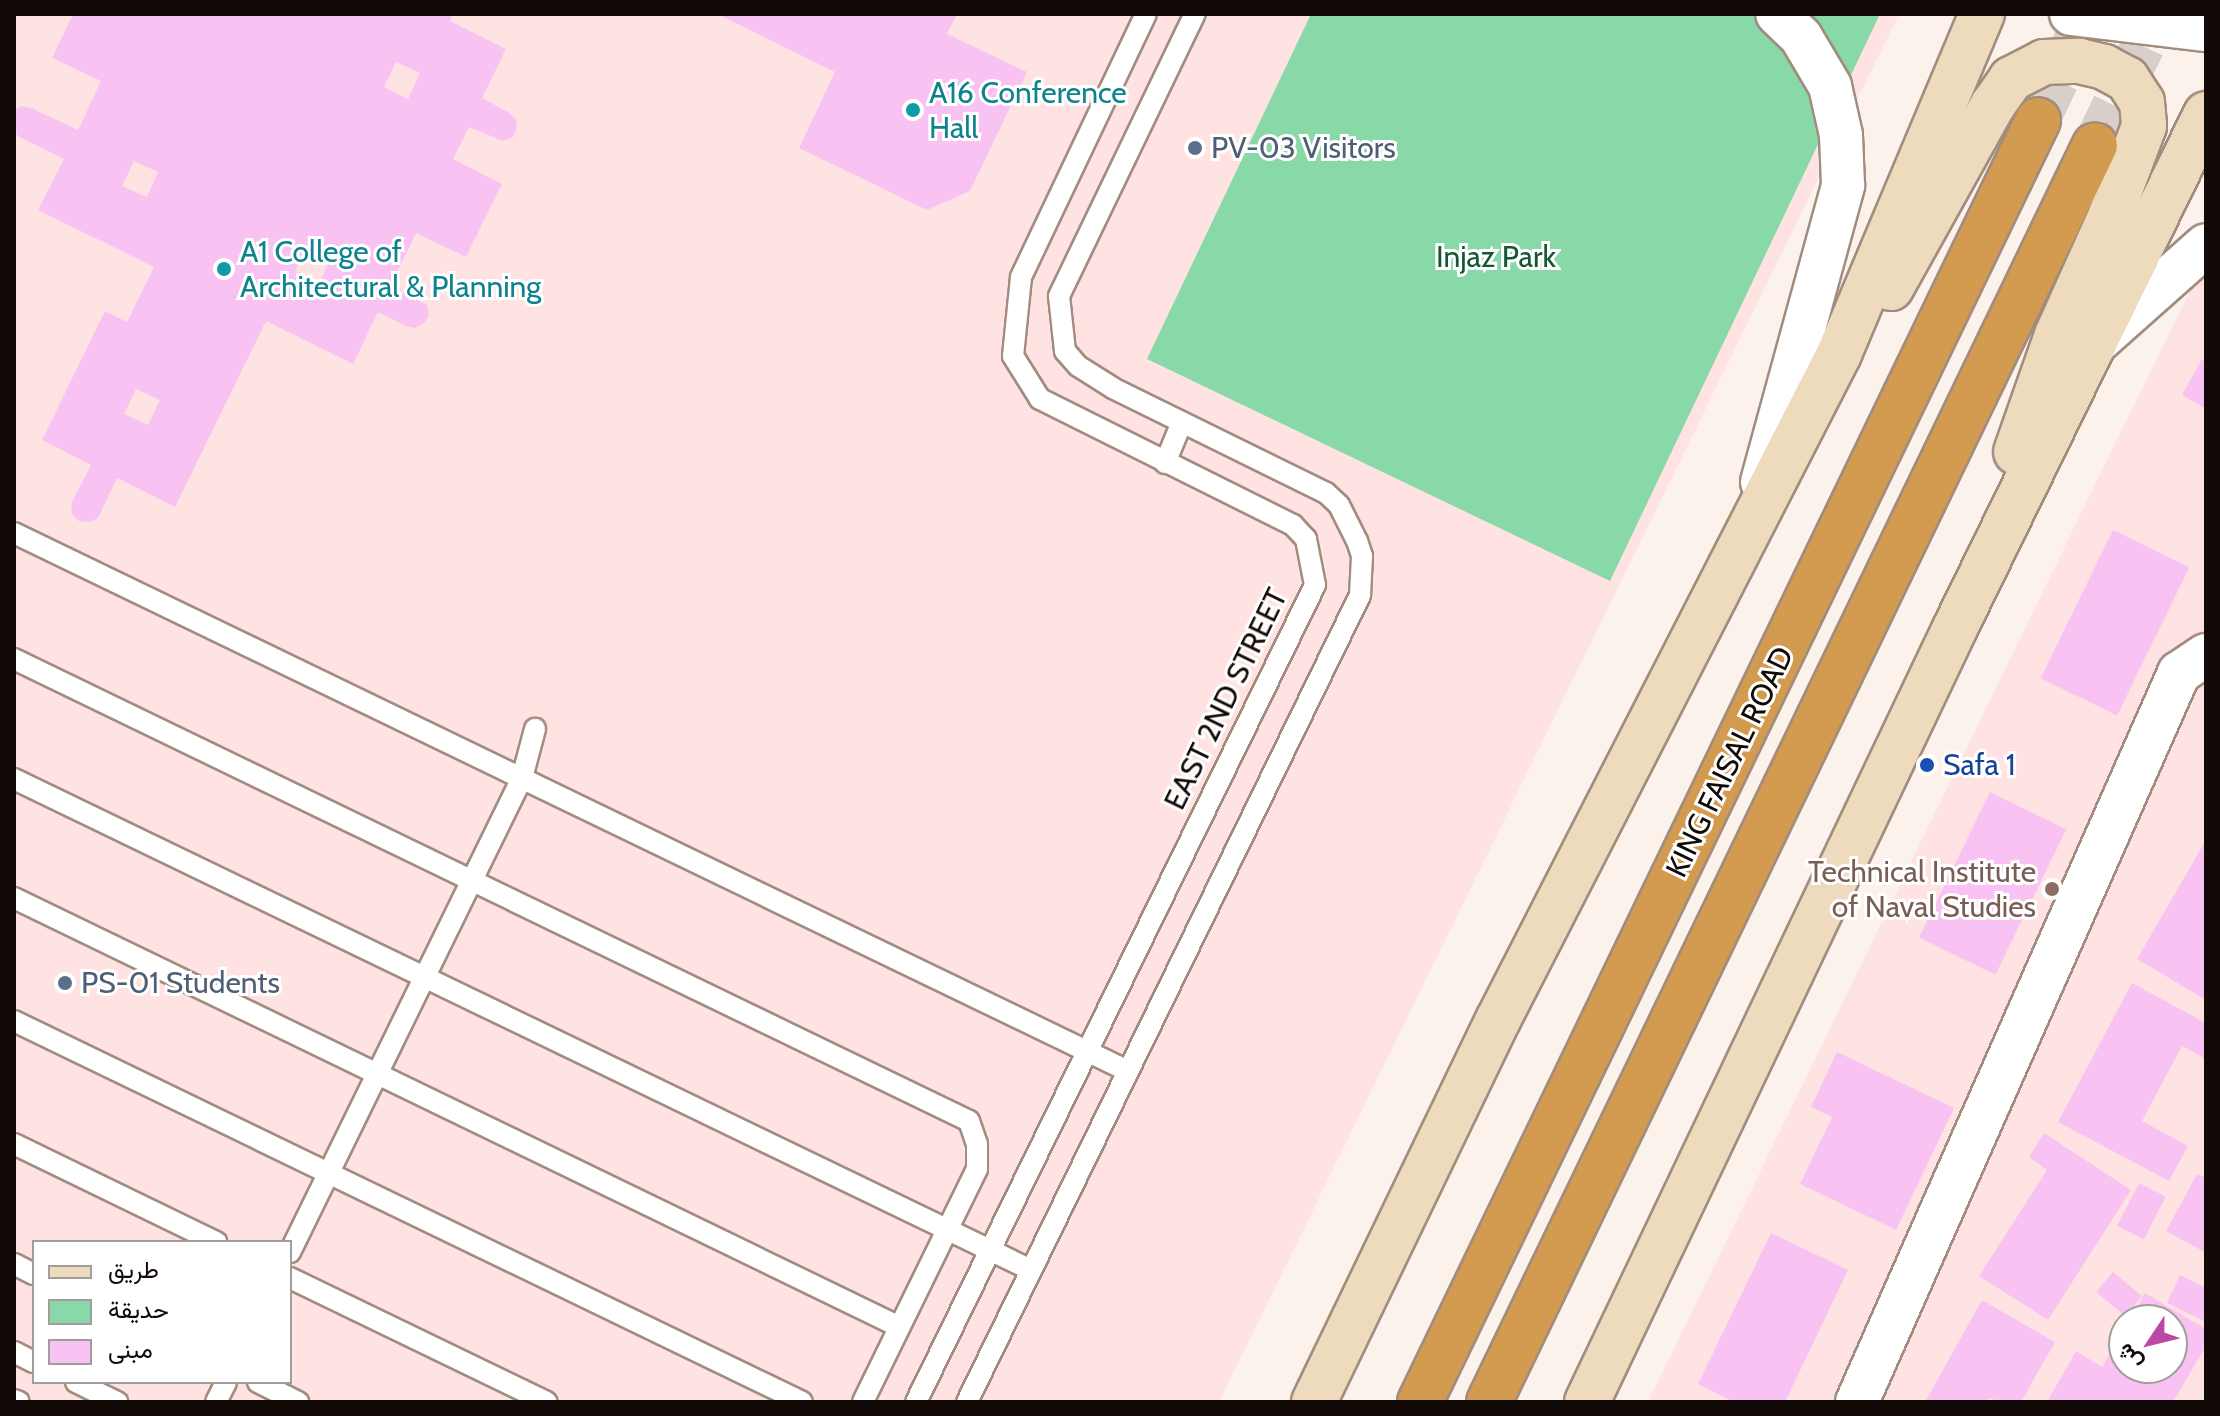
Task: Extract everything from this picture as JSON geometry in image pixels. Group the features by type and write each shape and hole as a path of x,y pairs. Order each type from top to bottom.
{"highway":[{"name":"KING FAISAL ROAD","path":"1420,1402 2038,120"},
{"name":"KING FAISAL ROAD","path":"1489,1402 2095,145"}],"main road":[{"path":"1314,1402 1498,1020 1839,354 1982,14"},
{"path":"1839,354 1896,282 1993,105 2011,79 2044,62 2079,61 2104,67 2127,79 2142,102 2144,126 2110,217 2057,335 1955,628"},
{"path":"1587,1402 1955,628 2098,341 2206,114"}],"street":[{"path":"1750,526 1843,185 1841,135 1830,86 1801,37 1777,14"},
{"path":"2071,14 2206,30"},
{"path":"2098,341 2206,245"},
{"path":"1857,1402 2179,673 2206,655"}],"lane":[{"name":"EAST 2ND STREET","path":"916,1402 1315,585 1306,539 1293,525 1040,399 1013,356 1021,277 1146,14"},
{"path":"967,1402 1360,595 1362,556 1339,505 1326,493 1113,388 1078,366 1065,351 1059,296 1195,14"},
{"path":"1165,463 1182,422"},
{"path":"14,533 1128,1071"},
{"path":"14,659 969,1121 977,1144 977,1169 863,1402"},
{"path":"292,1248 522,778 535,729"},
{"path":"14,779 1031,1270"},
{"path":"14,898 900,1327"},
{"path":"14,1021 802,1402"},
{"path":"14,1144 212,1240"},
{"path":"14,1264 32,1273"},
{"path":"292,1279 547,1402"},
{"path":"14,1352 32,1361"},
{"path":"80,1384 117,1402"},
{"path":"216,1402 225,1384"},
{"path":"262,1384 298,1402"}],"shaded area":[{"path":"14,14 1899,14 1219,1402 14,1402"},
{"name":"Technical Institute of Naval Studies","path":"2206,259 2206,1402 1648,1402 2126,421"}],"green space":[{"name":"Injaz Park","path":"1311,14 1880,14 1610,581 1147,359"}],"building":[{"name":"A1 College of Architectural & Planning","path":"73,14 453,14 450,21 506,49 482,98 508,112 516,119 517,128 513,137 503,141 469,127 453,159 502,184 466,257 416,233 391,285 427,305 429,315 424,323 415,328 406,326 378,312 353,364 266,321 175,507 117,478 98,518 89,522 79,521 72,514 71,504 91,465 42,440 105,311 127,322 154,267 38,210 64,159 17,136 14,110 21,106 31,108 78,130 101,81 52,58","holes":["396,62 420,73 408,99 384,87","134,161 158,172 147,197 122,186","307,246 331,257 320,282 295,271","136,389 160,400 148,425 124,414"]},
{"name":"A16 Conference Hall","path":"717,14 957,14 947,34 1027,72 970,191 927,210 799,148 835,72"},
{"path":"2202,359 2206,361 2206,409 2182,395"},
{"path":"2113,530 2189,567 2117,716 2041,678"},
{"path":"1990,792 2066,829 1995,975 1919,938"},
{"path":"2206,840 2206,1000 2137,959"},
{"path":"2132,983 2206,1023 2206,1059 2182,1046 2142,1121 2188,1146 2169,1181 2058,1122"},
{"path":"1837,1052 1954,1108 1896,1230 1800,1184 1832,1117 1811,1107"},
{"path":"2044,1133 2131,1190 2048,1320 1979,1276 2047,1170 2029,1157"},
{"path":"2197,1174 2206,1178 2206,1253 2166,1231"},
{"path":"2139,1183 2166,1197 2144,1239 2117,1226"},
{"path":"1771,1233 1848,1270 1785,1402 1734,1402 1698,1384"},
{"path":"2113,1272 2142,1296 2136,1304 2111,1304 2096,1292"},
{"path":"2180,1275 2206,1288 2204,1321 2188,1313 2188,1304 2167,1303"},
{"path":"2145,1293 2164,1304 2139,1304"},
{"path":"1982,1300 2055,1342 2021,1402 1988,1399 1986,1402 1925,1402"},
{"path":"2188,1318 2206,1329 2206,1346 2188,1377"},
{"path":"2076,1351 2102,1367 2108,1357 2108,1384 2184,1384 2173,1402 2047,1402"}],"tunnel":[{"path":"2095,145 2158,14"},
{"path":"2038,120 2080,31"}],"place":[{"name":"A16 Conference Hall","path":"913,110"},
{"name":"PV-03 Visitors","path":"1195,148"},
{"name":"A1 College of Architectural & Planning","path":"224,269"},
{"name":"Safa 1","path":"1927,765"},
{"name":"Technical Institute of Naval Studies","path":"2052,889"},
{"name":"PS-01 Students","path":"65,983"}]}
